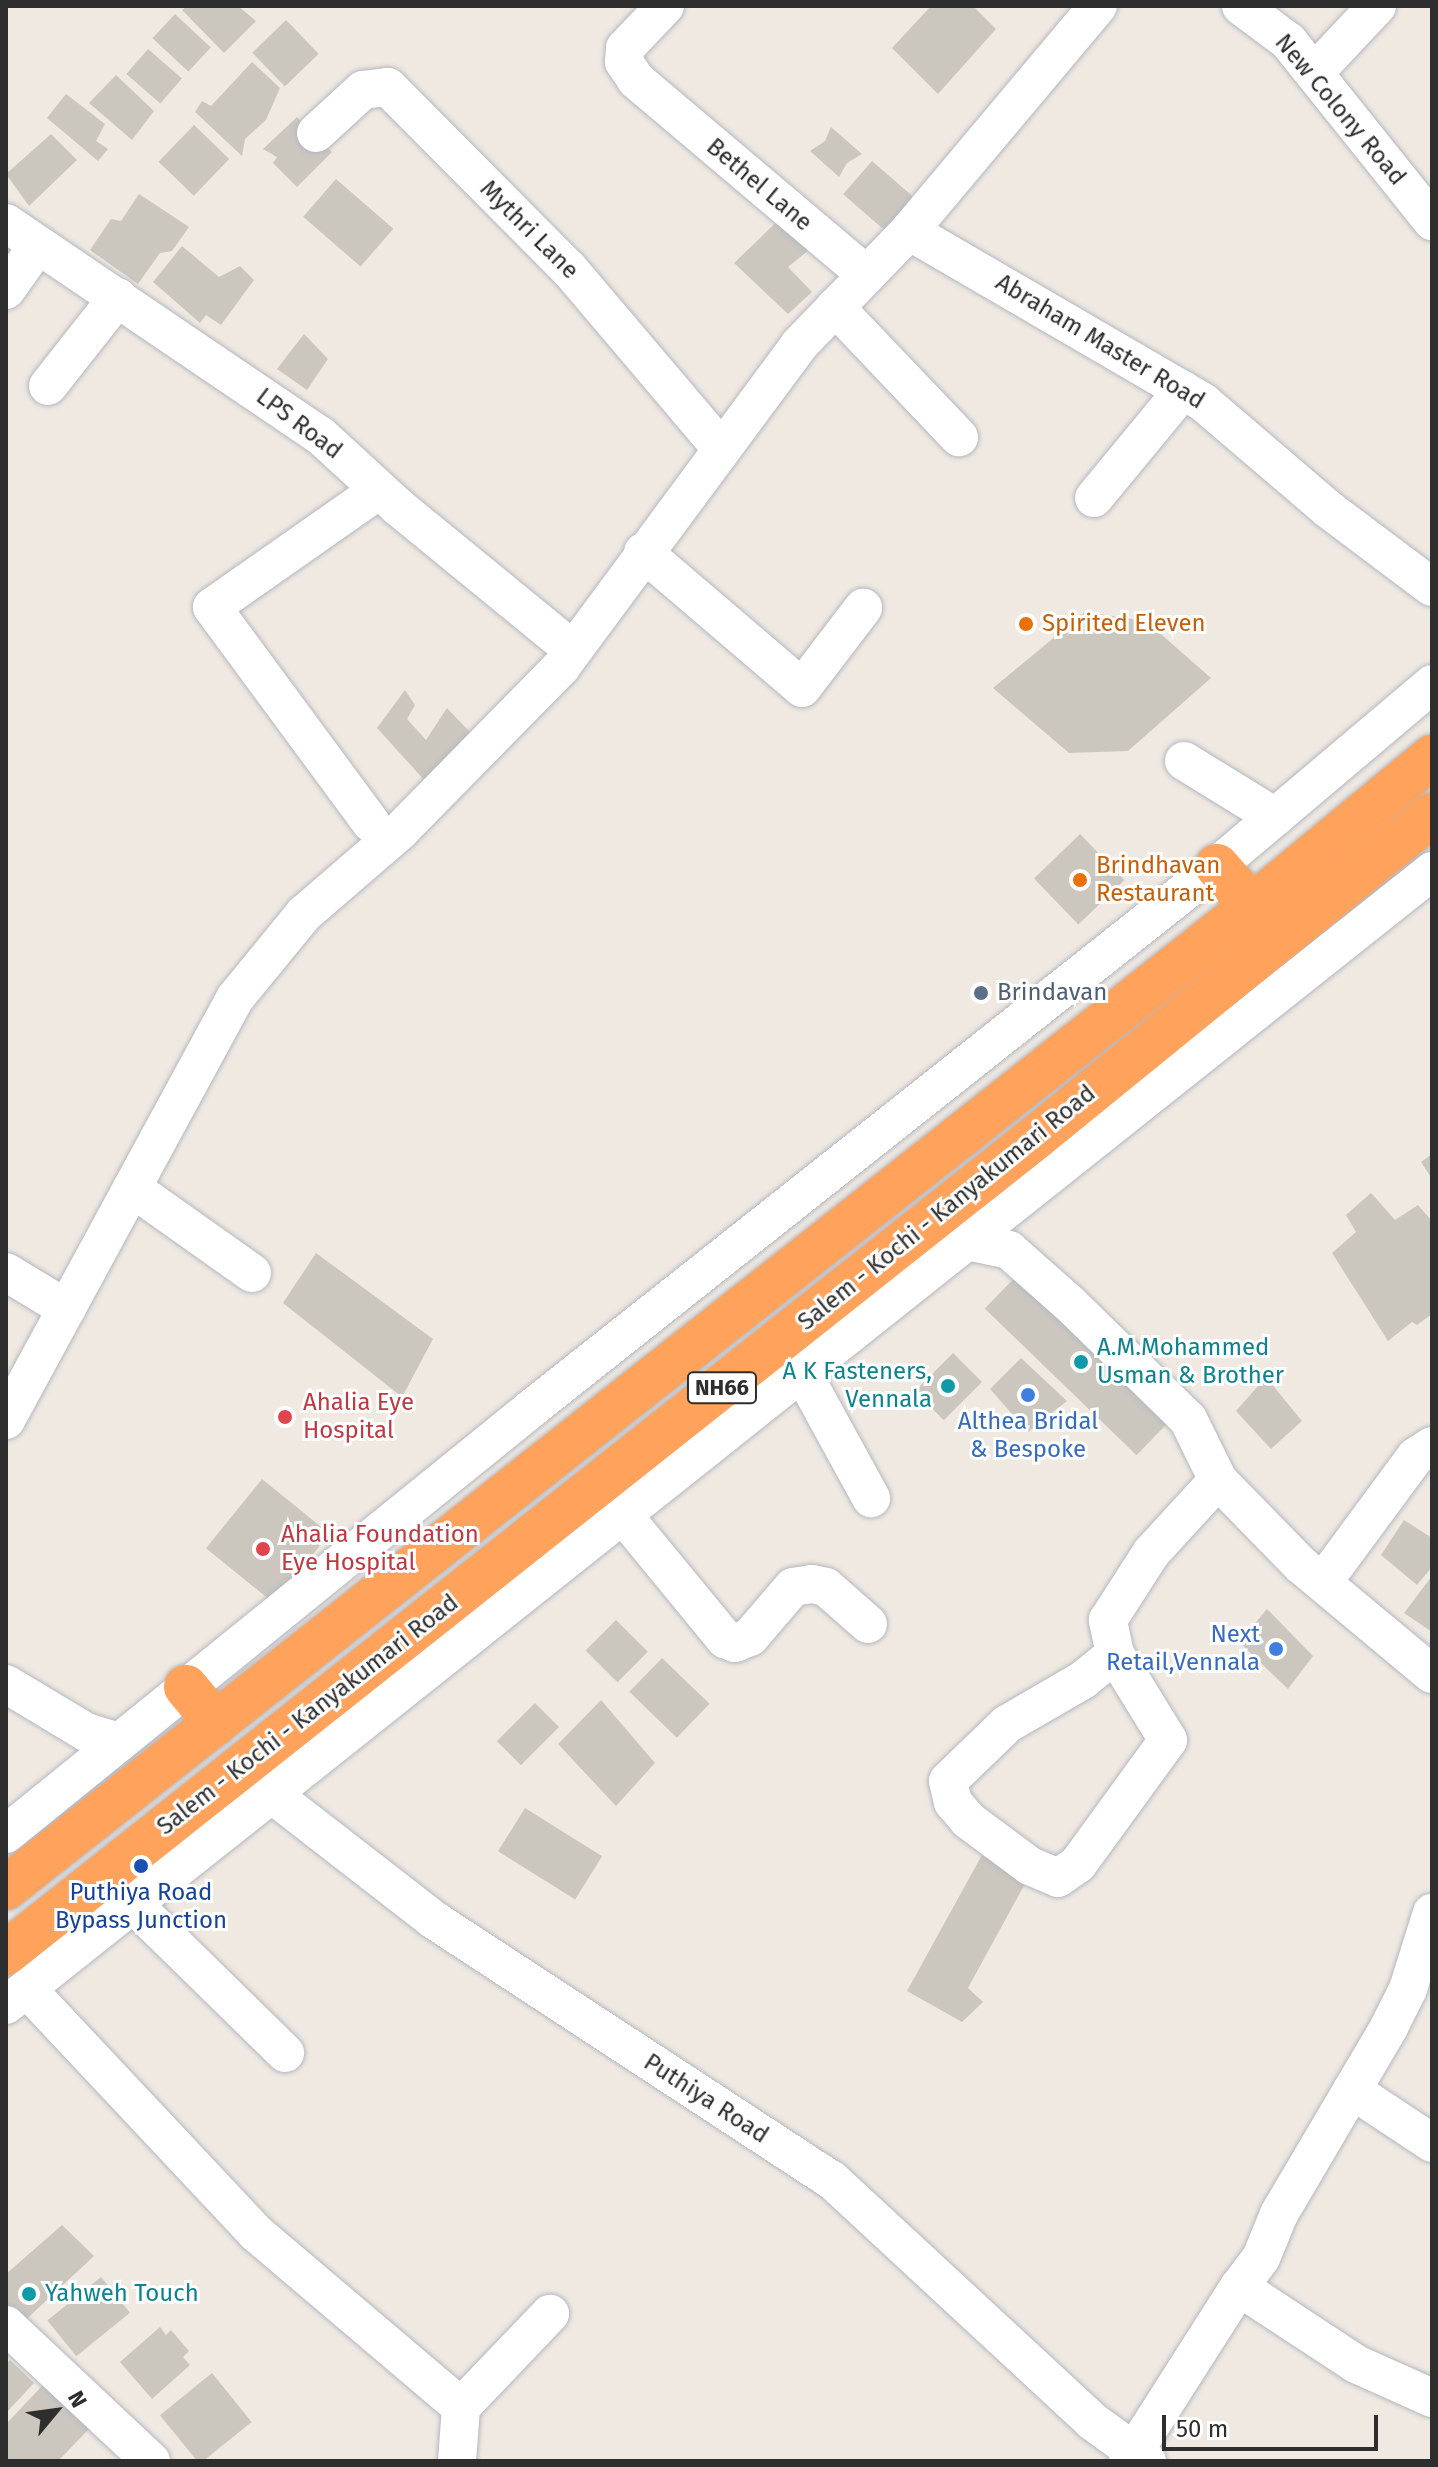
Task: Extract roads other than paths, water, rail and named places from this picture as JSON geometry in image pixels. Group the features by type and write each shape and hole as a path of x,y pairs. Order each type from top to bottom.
{"highway":[{"name":"Salem - Kochi - Kanyakumari Road","path":"6,1888 1005,1097 1252,906 1432,757"},
{"name":"Salem - Kochi - Kanyakumari Road","path":"13,1982 1035,1138 1432,815"},
{"path":"1217,866 1252,906"},
{"path":"1005,1097 1035,1138"},
{"path":"186,1687 216,1723"}],"street":[{"name":"Bethel Lane","path":"665,6 625,48 624,62 652,94 867,275"},
{"path":"6,1420 246,985 304,914 400,831 573,650 799,345 909,231 1098,6"},
{"name":"New Colony Road","path":"1241,6 1288,41 1432,221"},
{"path":"1314,73 1377,6"},
{"name":"Mythri Lane","path":"316,133 363,90 388,87 569,269 721,448"},
{"name":"LPS Road","path":"6,223 321,436 379,490 573,650"},
{"name":"Abraham Master Road","path":"909,231 1183,390 1432,587"},
{"path":"6,290 38,245"},
{"path":"48,386 118,297"},
{"path":"835,307 959,437"},
{"path":"1094,498 1183,390"},
{"path":"371,823 212,607 379,490"},
{"path":"643,552 802,688 863,608"},
{"path":"6,1834 186,1687 1217,866 1432,684"},
{"path":"1184,761 1275,817"},
{"path":"461,2407 256,2233 13,1982 133,1904 255,1782 623,1515 1432,871"},
{"path":"132,1188 252,1273"},
{"path":"967,1241 1009,1250 1070,1304 1188,1419 1218,1480 1323,1582 1432,1674"},
{"path":"6,1272 67,1309"},
{"path":"802,1372 871,1498"},
{"path":"1323,1582 1415,1457 1432,1446"},
{"path":"1115,1654 1083,1680 1007,1724 948,1781 953,1802 968,1820 1030,1866 1058,1878 1078,1864 1168,1740 1115,1654 1108,1620 1129,1582 1218,1480"},
{"path":"623,1515 725,1639 735,1643 750,1637 793,1587 812,1584 826,1587 868,1624"},
{"path":"6,1684 86,1732 118,1742"},
{"name":"Puthiya Road","path":"255,1782 434,1920 832,2180 1136,2458"},
{"path":"133,1904 285,2053"},
{"path":"1136,2458 1239,2287 1261,2258 1279,2214 1408,1989 1432,1913"},
{"path":"1352,2090 1432,2143"},
{"path":"1239,2287 1356,2364 1432,2398"},
{"path":"457,2461 461,2407 550,2314"},
{"path":"6,2325 151,2461"}],"place":[{"name":"Spirited Eleven","path":"1026,624"},
{"name":"Brindhavan Restaurant","path":"1080,880"},
{"name":"Brindavan","path":"981,993"},
{"name":"A.M.Mohammed Usman & Brother","path":"1081,1362"},
{"name":"A K Fasteners, Vennala","path":"948,1386"},
{"name":"Althea Bridal & Bespoke","path":"1028,1395"},
{"name":"Ahalia Eye Hospital","path":"285,1417"},
{"name":"Ahalia Foundation Eye Hospital","path":"263,1549"},
{"name":"Next Retail,Vennala","path":"1276,1649"},
{"name":"Puthiya Road Bypass Junction","path":"141,1866"},
{"name":"Yahweh Touch","path":"29,2294"}]}
